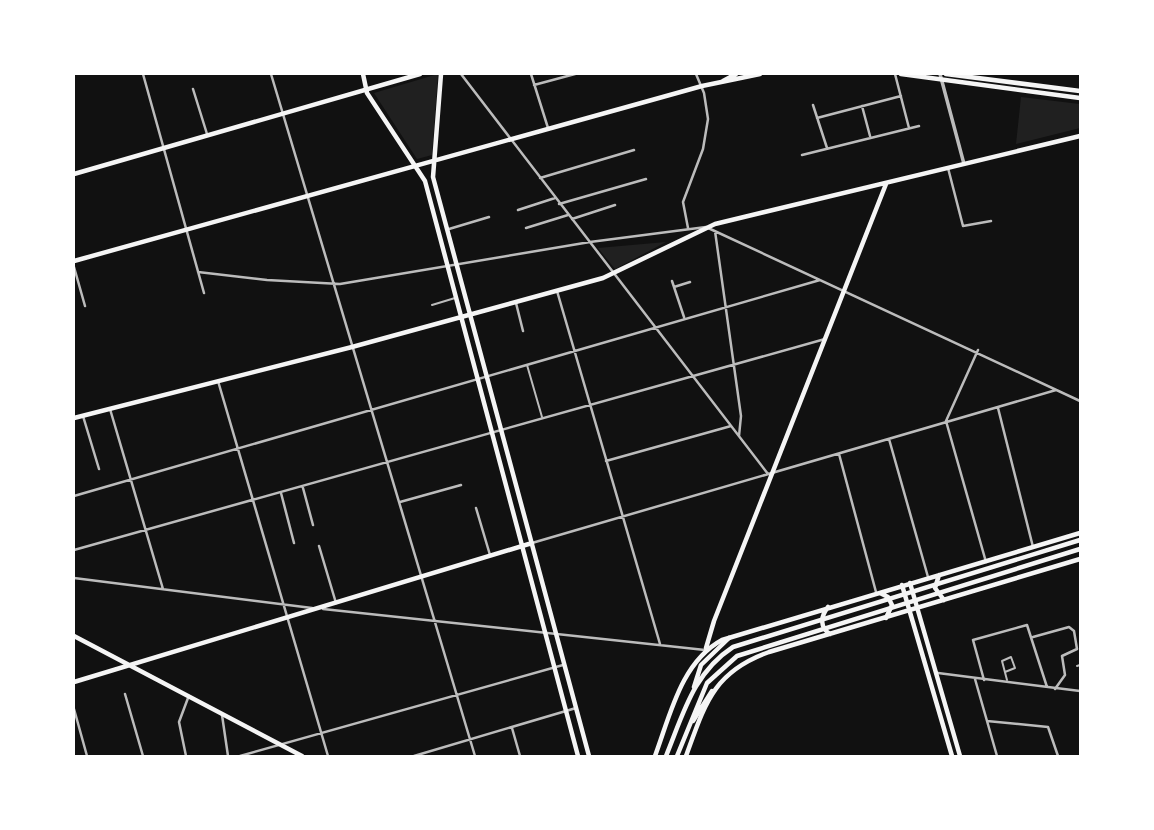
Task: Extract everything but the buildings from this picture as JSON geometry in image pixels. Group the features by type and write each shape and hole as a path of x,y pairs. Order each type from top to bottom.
{"main road":[{"path":"363,74 365,89 425,181 578,757"},
{"path":"74,174 420,74"},
{"path":"441,74 432,173 589,757"},
{"path":"722,81 736,74"},
{"path":"74,261 702,86 760,74"},
{"path":"901,74 1080,91"},
{"path":"946,74 976,81"},
{"path":"1017,86 1080,98"},
{"path":"74,418 461,318 615,274 706,227 1080,136"},
{"path":"655,757 689,671 705,650 770,474 886,183"},
{"path":"705,650 729,638 828,607 1080,533"},
{"path":"694,688 712,663 733,648 757,638 1080,540"},
{"path":"74,682 532,543"},
{"path":"677,757 704,688 720,668 749,650 1080,549"},
{"path":"687,731 725,675 749,660 1080,559"},
{"path":"939,575 936,592 942,600 947,599"},
{"path":"910,583 960,757"},
{"path":"902,585 952,757"},
{"path":"877,592 885,595 892,605 885,618"},
{"path":"828,607 821,620 830,634"},
{"path":"74,636 302,757"},
{"path":"666,757 701,664 729,638"},
{"path":"685,757 712,691"}],"street":[{"path":"144,74 204,293"},
{"path":"271,74 459,695 475,757"},
{"path":"461,74 770,474"},
{"path":"531,74 548,128"},
{"path":"534,85 575,74"},
{"path":"688,229 683,202 703,149 707,125 702,86 696,74"},
{"path":"895,74 909,128"},
{"path":"941,76 964,164"},
{"path":"193,89 207,134"},
{"path":"817,117 901,96"},
{"path":"813,105 827,149"},
{"path":"862,106 870,138"},
{"path":"802,155 919,126"},
{"path":"540,178 634,150"},
{"path":"948,168 964,227 991,221"},
{"path":"559,204 646,179"},
{"path":"518,210 555,198"},
{"path":"572,219 615,205"},
{"path":"526,228 568,215"},
{"path":"447,230 489,217"},
{"path":"198,272 334,284 590,242 706,227 978,350 1080,401"},
{"path":"715,232 741,416 738,436"},
{"path":"74,267 85,306"},
{"path":"74,496 820,280"},
{"path":"672,281 685,318"},
{"path":"674,286 690,282"},
{"path":"557,291 660,644"},
{"path":"432,305 456,298"},
{"path":"516,303 523,331"},
{"path":"74,550 826,339"},
{"path":"978,350 946,421 986,562"},
{"path":"527,364 542,418"},
{"path":"218,381 328,757"},
{"path":"532,543 1057,390"},
{"path":"998,406 1033,547"},
{"path":"110,409 163,589"},
{"path":"83,416 99,469"},
{"path":"606,461 731,426"},
{"path":"889,438 928,577"},
{"path":"839,453 877,592"},
{"path":"400,503 461,485"},
{"path":"302,486 313,525"},
{"path":"281,492 294,543"},
{"path":"476,508 490,556"},
{"path":"319,546 336,603"},
{"path":"74,578 286,606 434,618 545,634 705,650"},
{"path":"984,680 973,640 1027,625 1047,687"},
{"path":"1032,637 1069,627 1074,631 1077,647 1062,656 1065,675 1055,689"},
{"path":"240,757 564,664"},
{"path":"1005,672 1007,683"},
{"path":"935,673 1080,691"},
{"path":"975,679 997,757"},
{"path":"125,694 143,757"},
{"path":"186,757 179,722 188,698"},
{"path":"414,757 576,708"},
{"path":"74,709 87,757"},
{"path":"222,715 228,757"},
{"path":"987,721 1048,727 1058,757"},
{"path":"512,728 520,757"},
{"path":"74,738 81,736"},
{"path":"260,751 263,757"}],"shaded area":[{"path":"438,74 432,155 417,159 374,93"},
{"path":"1021,97 1080,104 1080,128 1016,144"},
{"path":"666,242 615,269 598,248"}]}
